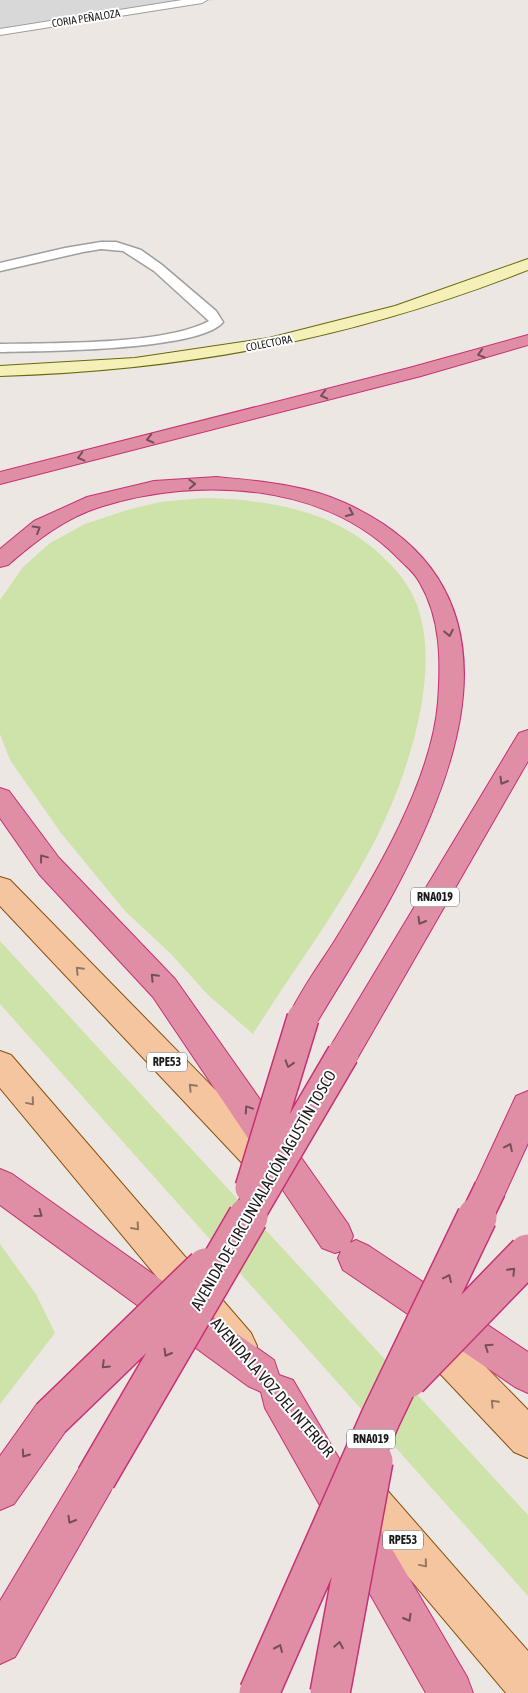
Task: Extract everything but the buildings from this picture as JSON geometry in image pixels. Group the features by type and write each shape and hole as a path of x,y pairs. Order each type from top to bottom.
{"highway":[{"path":"0,478 415,372 528,340"},
{"path":"0,560 28,534 57,517 88,504 153,488 212,483 285,492 320,501 346,511 371,524 394,540 425,573 443,608 450,634 452,660 451,694 439,752 426,791 384,884 303,1018 234,1237 51,1418 0,1490"},
{"name":"AVENIDA DE CIRCUNVALACIÓN AGUSTÍN TOSCO","path":"0,1642 234,1237 528,739"},
{"path":"0,798 49,866 164,988 345,1247 528,1374"},
{"name":"RNA019","path":"259,1693 387,1405 528,1106"},
{"path":"0,1185 270,1383 451,1693"},
{"path":"330,1693 387,1405 528,1254"}],"main road":[{"name":"COLECTORA","path":"0,371 160,360 293,339 398,312 528,264"},
{"name":"RPE53","path":"0,888 528,1438"},
{"name":"AVENIDA LA VOZ DEL INTERIOR","path":"0,1065 528,1685"}],"street":[{"name":"CORIA PEÑALOZA","path":"0,32 202,0"}],"lane":[{"path":"0,266 104,245 122,246 140,255 211,314 216,322 212,327 200,332 140,341 0,348"}],"shaded area":[{"path":"0,0 215,0 0,34"}],"green space":[{"path":"203,498 253,501 302,511 325,519 347,530 368,544 393,567 410,590 421,619 426,651 424,686 409,758 383,823 343,897 253,1034 208,995 171,954 125,911 61,833 10,760 0,734 0,600 23,567 50,543 85,524 127,510 160,502"},
{"path":"0,941 528,1515 528,1596 0,1004"},
{"path":"0,1244 36,1294 55,1333 0,1404"}]}
